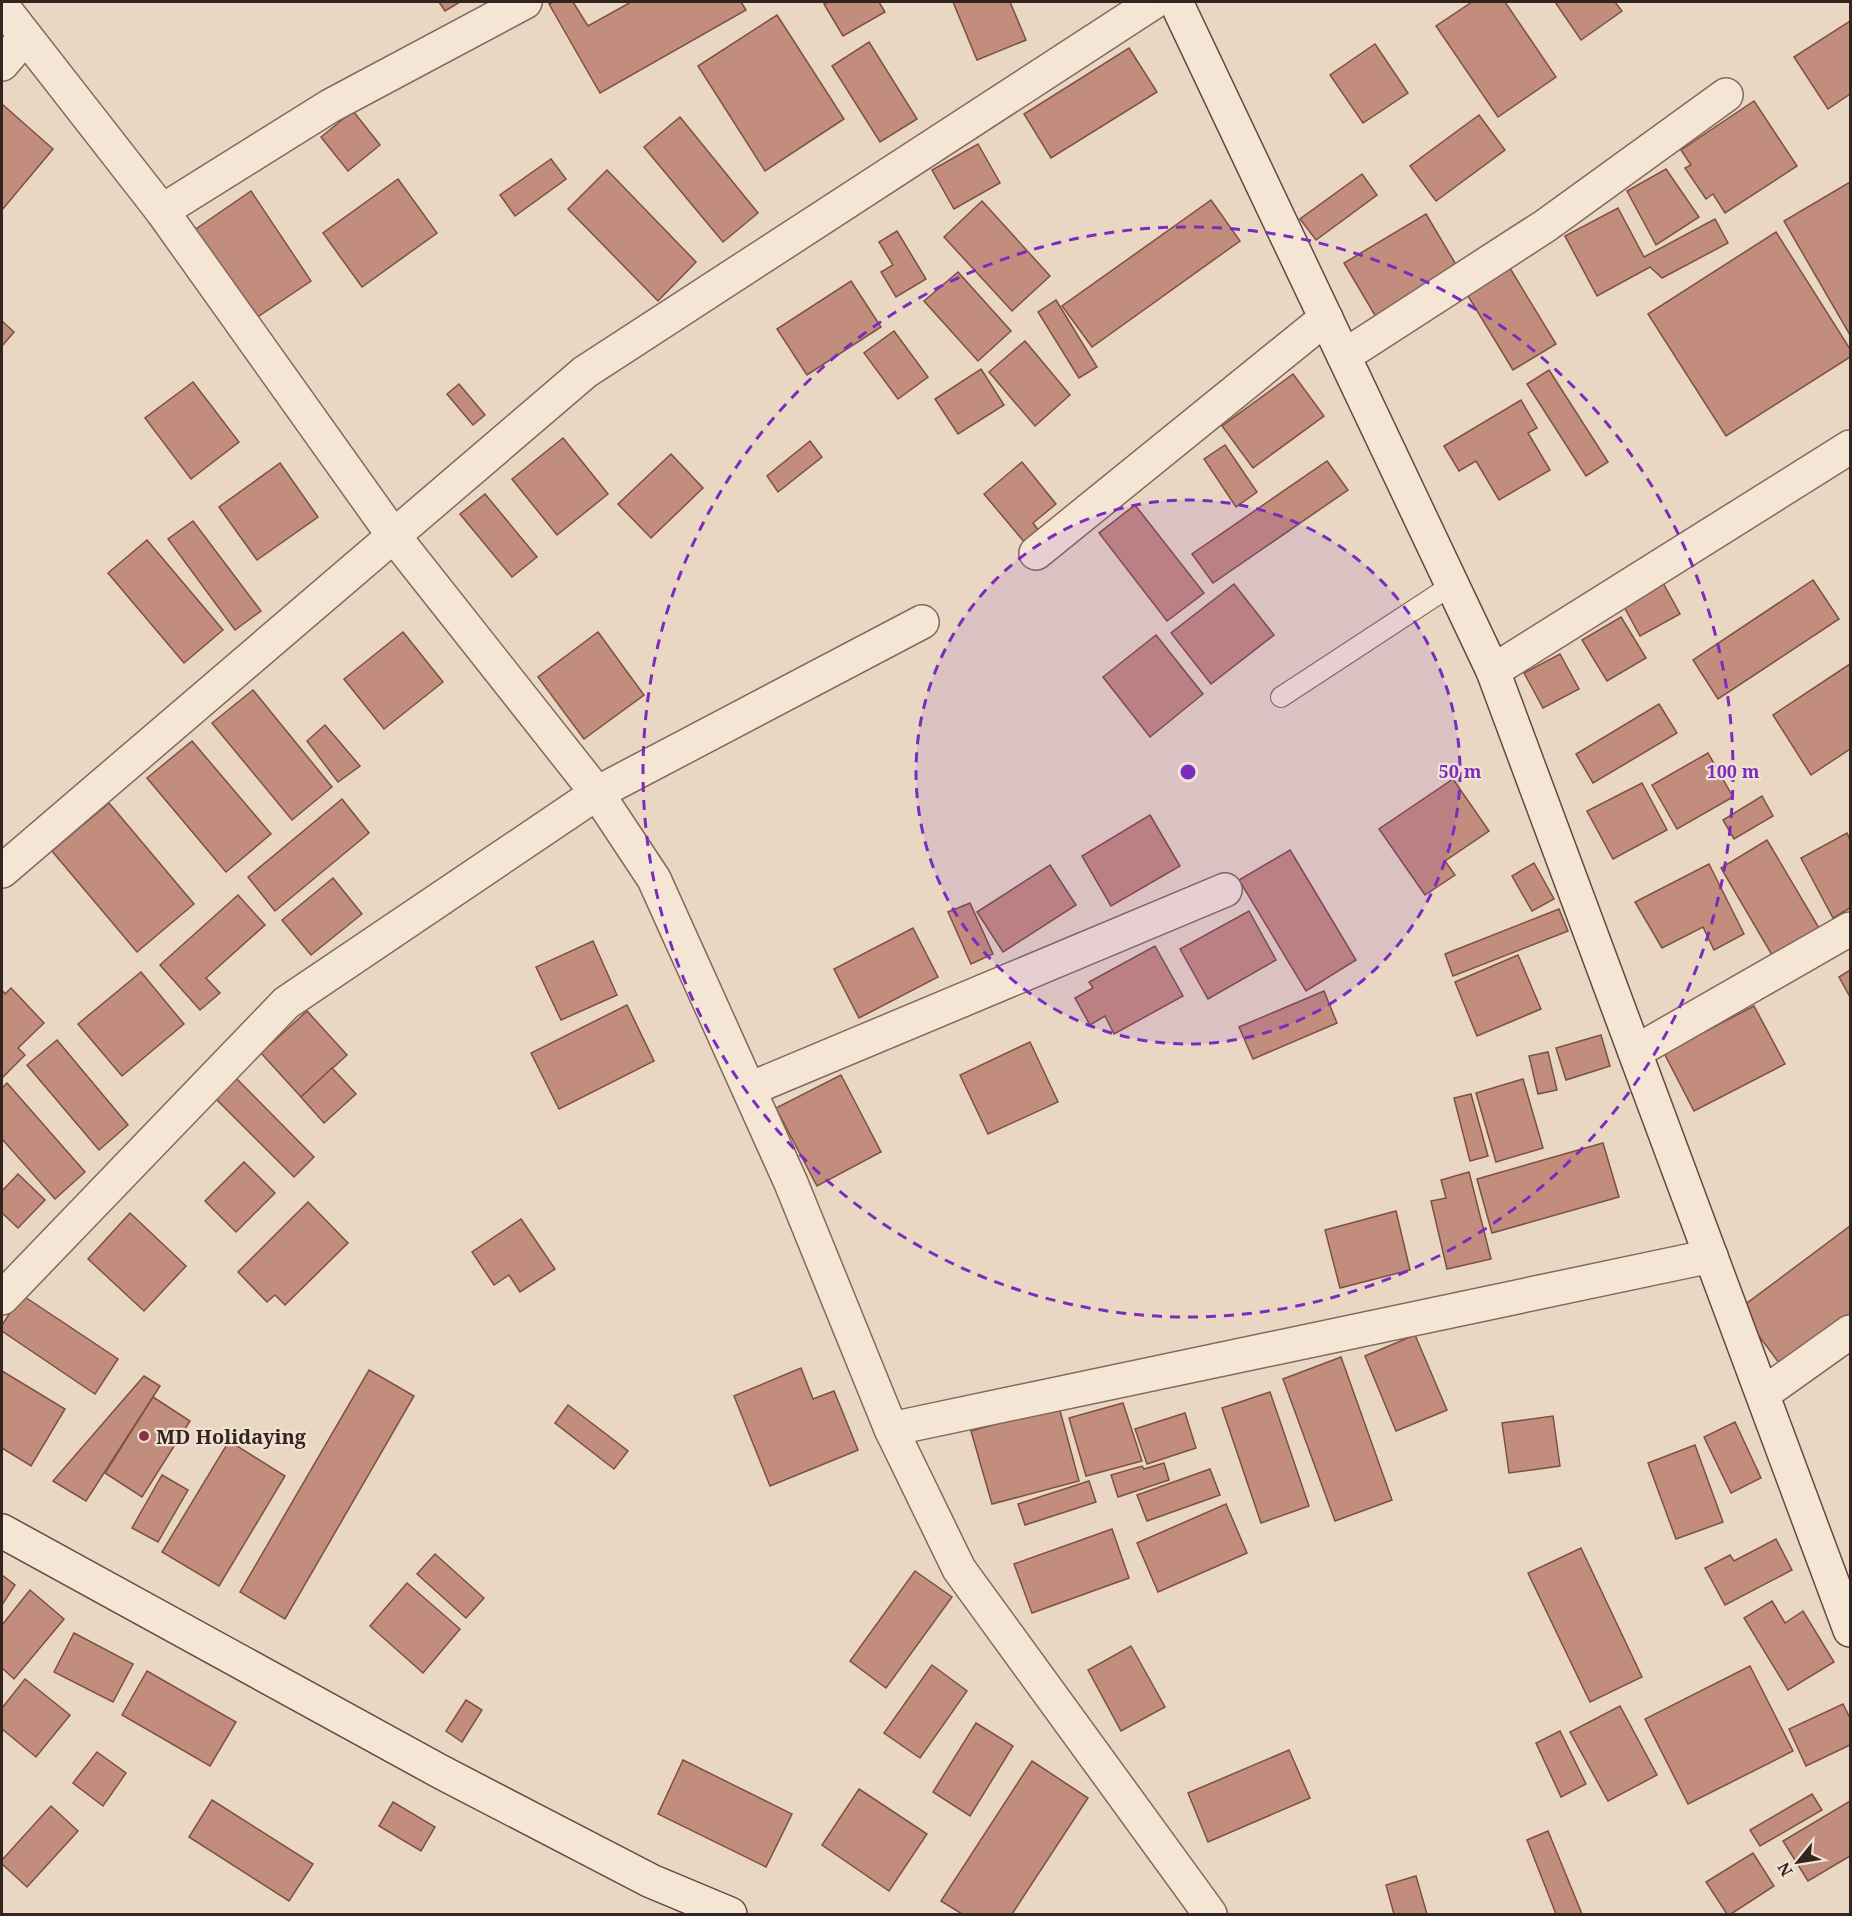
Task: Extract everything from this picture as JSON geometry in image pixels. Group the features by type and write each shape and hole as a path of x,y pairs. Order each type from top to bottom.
{"street":[{"path":"162,211 330,106 525,2"},
{"path":"2,871 585,372 1154,2"},
{"path":"1176,2 1493,671 1851,1630"},
{"path":"2,6 162,211 393,535 597,793 654,879 795,1193 891,1429 959,1569 1210,1914"},
{"path":"2,64 26,37"},
{"path":"1344,356 1545,226 1726,95"},
{"path":"1036,553 1326,318"},
{"path":"1493,671 1851,447"},
{"path":"2,1298 286,1003 597,793 922,622"},
{"path":"750,1089 1225,890"},
{"path":"1635,1052 1851,929"},
{"path":"891,1429 1711,1256"},
{"path":"1763,1395 1851,1332"},
{"path":"2,1531 451,1777 651,1881 730,1914"}],"lane":[{"path":"1281,697 1452,585"}],"building":[{"path":"439,2 460,2 445,11"},
{"path":"573,2 588,26 631,2 741,2 746,10 600,93 549,4"},
{"path":"829,2 879,2 885,12 843,36 824,4"},
{"path":"953,2 1010,2 1026,40 977,60"},
{"path":"1472,2 1505,2 1556,77 1498,117 1436,26"},
{"path":"1555,2 1615,2 1622,11 1581,40"},
{"path":"777,15 844,119 765,171 698,66"},
{"path":"1850,21 1850,94 1828,109 1794,57"},
{"path":"869,42 917,119 880,142 832,66"},
{"path":"1375,44 1408,93 1363,123 1330,75"},
{"path":"1129,48 1157,92 1051,158 1024,114"},
{"path":"1754,101 1797,166 1725,213 1713,194 1706,199 1685,168 1691,165 1681,150"},
{"path":"2,104 53,149 2,210"},
{"path":"353,111 380,145 348,171 321,137"},
{"path":"1479,115 1505,150 1436,201 1410,166"},
{"path":"680,117 758,213 723,242 644,147"},
{"path":"978,144 1000,183 954,209 932,170"},
{"path":"551,159 566,179 515,216 500,195"},
{"path":"1666,169 1699,217 1656,245 1627,191"},
{"path":"607,170 696,262 658,301 568,209"},
{"path":"1362,174 1377,195 1316,240 1300,219"},
{"path":"398,179 437,233 362,287 323,233"},
{"path":"1850,182 1850,335 1784,221"},
{"path":"251,191 311,281 253,320 193,231"},
{"path":"1211,200 1240,241 1092,347 1062,306"},
{"path":"982,201 1050,276 1012,311 944,237"},
{"path":"1618,208 1644,257 1715,219 1728,243 1662,278 1650,267 1597,296 1565,236"},
{"path":"1426,214 1458,268 1376,317 1344,263"},
{"path":"897,231 926,279 896,297 881,272 893,265 879,242"},
{"path":"1776,232 1850,349 1850,357 1726,436 1648,314"},
{"path":"1508,265 1556,344 1513,370 1465,291"},
{"path":"958,272 1011,331 978,361 924,301"},
{"path":"851,281 881,327 807,375 777,329"},
{"path":"1056,300 1097,367 1079,378 1038,312"},
{"path":"2,321 14,332 2,346"},
{"path":"894,331 928,377 898,399 864,353"},
{"path":"1025,341 1070,395 1035,426 989,372"},
{"path":"981,369 1004,405 958,434 935,399"},
{"path":"1549,370 1608,462 1586,476 1527,384"},
{"path":"1293,374 1324,416 1253,468 1222,426"},
{"path":"193,382 239,442 191,479 145,418"},
{"path":"459,384 485,415 473,425 447,394"},
{"path":"1521,400 1537,428 1528,433 1550,470 1499,500 1476,461 1459,471 1444,446"},
{"path":"563,438 608,494 557,535 512,479"},
{"path":"810,441 822,457 778,492 767,476"},
{"path":"1225,445 1257,492 1236,507 1204,459"},
{"path":"671,454 703,488 651,538 618,504"},
{"path":"1327,461 1348,490 1213,583 1192,554"},
{"path":"1022,462 1056,504 1033,523 1039,531 1025,543 984,494"},
{"path":"280,463 318,517 257,560 219,507"},
{"path":"485,494 537,557 512,577 460,514"},
{"path":"1135,505 1204,593 1167,621 1099,533"},
{"path":"193,521 261,611 235,630 168,539"},
{"path":"147,540 223,630 184,663 108,573"},
{"path":"1813,580 1839,619 1718,699 1693,660"},
{"path":"1662,581 1680,614 1640,636 1622,603"},
{"path":"1234,584 1274,635 1211,684 1171,633"},
{"path":"1621,617 1646,658 1607,681 1582,640"},
{"path":"403,632 443,682 384,729 344,679"},
{"path":"598,632 644,695 584,739 538,677"},
{"path":"1156,635 1203,694 1150,737 1103,677"},
{"path":"1560,654 1579,689 1543,708 1524,673"},
{"path":"1850,664 1850,749 1811,775 1773,715"},
{"path":"253,690 332,787 292,820 212,723"},
{"path":"1659,704 1677,733 1593,783 1576,754"},
{"path":"325,725 360,766 338,782 307,741"},
{"path":"192,741 271,834 226,872 147,778"},
{"path":"1708,753 1733,797 1677,829 1652,785"},
{"path":"1453,779 1489,831 1445,861 1455,875 1425,895 1379,829"},
{"path":"1642,783 1667,830 1613,859 1587,811"},
{"path":"1762,796 1773,816 1734,839 1723,820"},
{"path":"342,799 369,833 275,911 248,877"},
{"path":"109,803 194,904 137,952 52,851"},
{"path":"1150,815 1180,866 1111,906 1082,856"},
{"path":"1847,833 1850,840 1850,908 1833,918 1801,858"},
{"path":"1767,840 1819,928 1772,955 1721,868"},
{"path":"1290,850 1356,960 1306,991 1239,880"},
{"path":"1534,863 1554,899 1532,911 1512,876"},
{"path":"1709,864 1744,934 1714,950 1703,927 1662,948 1635,902"},
{"path":"1050,865 1076,905 1003,952 977,912"},
{"path":"333,878 362,914 311,955 282,920"},
{"path":"238,895 265,925 206,978 220,993 200,1010 160,965"},
{"path":"970,903 993,954 971,964 948,912"},
{"path":"1559,909 1568,931 1453,976 1445,954"},
{"path":"1249,911 1276,960 1208,999 1180,949"},
{"path":"913,928 938,977 859,1018 834,969"},
{"path":"593,941 617,995 561,1020 536,967"},
{"path":"1155,946 1183,996 1114,1034 1105,1016 1090,1025 1075,998 1093,988 1089,982"},
{"path":"1518,955 1541,1009 1477,1036 1455,982"},
{"path":"1850,970 1850,997 1839,977"},
{"path":"141,972 184,1024 122,1076 78,1024"},
{"path":"11,988 44,1023 18,1048 25,1055 2,1078 2,990 5,994"},
{"path":"1324,991 1337,1023 1253,1059 1239,1027"},
{"path":"627,1005 654,1061 559,1109 531,1053"},
{"path":"1754,1006 1785,1064 1694,1111 1664,1053"},
{"path":"307,1011 347,1055 301,1097 261,1053"},
{"path":"1601,1035 1610,1066 1566,1080 1556,1048"},
{"path":"57,1040 128,1125 99,1150 27,1065"},
{"path":"1030,1042 1058,1102 988,1134 960,1075"},
{"path":"1548,1052 1557,1090 1538,1094 1529,1056"},
{"path":"332,1068 356,1094 324,1123 301,1097"},
{"path":"841,1075 881,1152 817,1186 776,1108"},
{"path":"236,1078 314,1157 294,1177 215,1098"},
{"path":"1523,1079 1543,1148 1496,1162 1476,1093"},
{"path":"7,1083 85,1172 55,1199 2,1139 2,1088"},
{"path":"1471,1094 1488,1156 1470,1161 1454,1098"},
{"path":"1603,1143 1619,1197 1492,1233 1477,1179"},
{"path":"244,1162 275,1193 236,1232 205,1201"},
{"path":"1469,1172 1491,1259 1447,1269 1431,1201 1446,1198 1441,1180"},
{"path":"18,1174 45,1200 18,1228 2,1213 2,1191"},
{"path":"308,1202 348,1243 285,1305 275,1295 267,1302 238,1272"},
{"path":"1396,1211 1410,1270 1340,1288 1325,1230"},
{"path":"130,1213 186,1266 144,1311 88,1259"},
{"path":"521,1219 555,1269 520,1292 509,1275 494,1285 472,1252"},
{"path":"1850,1226 1850,1316 1782,1367 1739,1309"},
{"path":"22,1295 118,1359 95,1394 2,1331 2,1325"},
{"path":"1415,1335 1447,1410 1396,1431 1365,1356"},
{"path":"1341,1357 1392,1500 1335,1521 1283,1379"},
{"path":"801,1368 813,1399 834,1391 858,1450 770,1486 734,1396"},
{"path":"369,1370 414,1396 285,1619 240,1592"},
{"path":"2,1371 65,1409 31,1466 2,1448"},
{"path":"144,1376 160,1386 86,1501 53,1481"},
{"path":"1270,1392 1309,1506 1261,1523 1222,1408"},
{"path":"153,1397 190,1421 142,1497 105,1473"},
{"path":"1123,1403 1142,1461 1086,1476 1069,1418"},
{"path":"568,1405 628,1451 614,1469 555,1423"},
{"path":"1059,1407 1079,1481 992,1504 971,1431"},
{"path":"1185,1413 1196,1448 1147,1464 1135,1429"},
{"path":"1553,1416 1560,1466 1509,1473 1502,1423"},
{"path":"1735,1422 1761,1478 1731,1493 1704,1437"},
{"path":"229,1441 285,1476 219,1586 162,1552"},
{"path":"1695,1445 1723,1522 1676,1539 1648,1463"},
{"path":"1164,1463 1169,1480 1118,1497 1111,1475 1142,1466 1144,1469"},
{"path":"1210,1469 1220,1495 1147,1521 1137,1495"},
{"path":"162,1475 188,1490 158,1542 132,1528"},
{"path":"1089,1481 1096,1502 1025,1525 1018,1504"},
{"path":"1226,1504 1247,1553 1158,1592 1137,1543"},
{"path":"1112,1529 1129,1578 1032,1613 1014,1564"},
{"path":"1776,1539 1792,1570 1725,1605 1705,1568 1730,1555 1734,1561"},
{"path":"1581,1548 1642,1677 1590,1702 1528,1573"},
{"path":"435,1554 484,1598 466,1618 417,1574"},
{"path":"915,1571 952,1597 886,1688 850,1661"},
{"path":"2,1575 15,1585 2,1605"},
{"path":"407,1583 460,1629 423,1673 370,1626"},
{"path":"30,1590 64,1619 14,1679 2,1668 2,1625"},
{"path":"1772,1601 1785,1623 1803,1611 1834,1662 1788,1690 1744,1618"},
{"path":"74,1633 133,1664 113,1702 54,1672"},
{"path":"1131,1646 1165,1707 1121,1731 1088,1670"},
{"path":"932,1665 967,1691 920,1758 884,1733"},
{"path":"1750,1666 1793,1751 1688,1804 1645,1719"},
{"path":"147,1671 236,1722 210,1766 122,1715"},
{"path":"25,1679 70,1715 36,1757 2,1729 2,1708"},
{"path":"466,1700 482,1710 462,1742 446,1731"},
{"path":"1843,1704 1850,1718 1850,1745 1806,1766 1789,1729"},
{"path":"1620,1706 1657,1775 1608,1801 1570,1732"},
{"path":"976,1723 1013,1746 970,1816 933,1792"},
{"path":"1560,1731 1586,1784 1561,1797 1536,1743"},
{"path":"1289,1750 1310,1798 1208,1842 1188,1793"},
{"path":"97,1752 126,1773 103,1806 73,1783"},
{"path":"683,1760 792,1814 766,1867 658,1814"},
{"path":"1032,1761 1088,1798 1012,1914 962,1914 941,1901"},
{"path":"859,1789 927,1834 889,1891 822,1845"},
{"path":"1812,1794 1822,1810 1760,1846 1750,1830"},
{"path":"212,1800 313,1864 289,1901 189,1837"},
{"path":"1850,1801 1850,1856 1808,1881 1783,1841"},
{"path":"393,1802 435,1827 421,1851 379,1826"},
{"path":"51,1806 78,1831 27,1887 2,1864 2,1860"},
{"path":"1548,1831 1582,1914 1556,1914 1527,1840"},
{"path":"1753,1853 1774,1886 1731,1914 1727,1914 1706,1882"},
{"path":"1416,1876 1427,1914 1394,1914 1386,1885"}],"place":[{"name":"MD Holidaying","path":"144,1436"}]}
